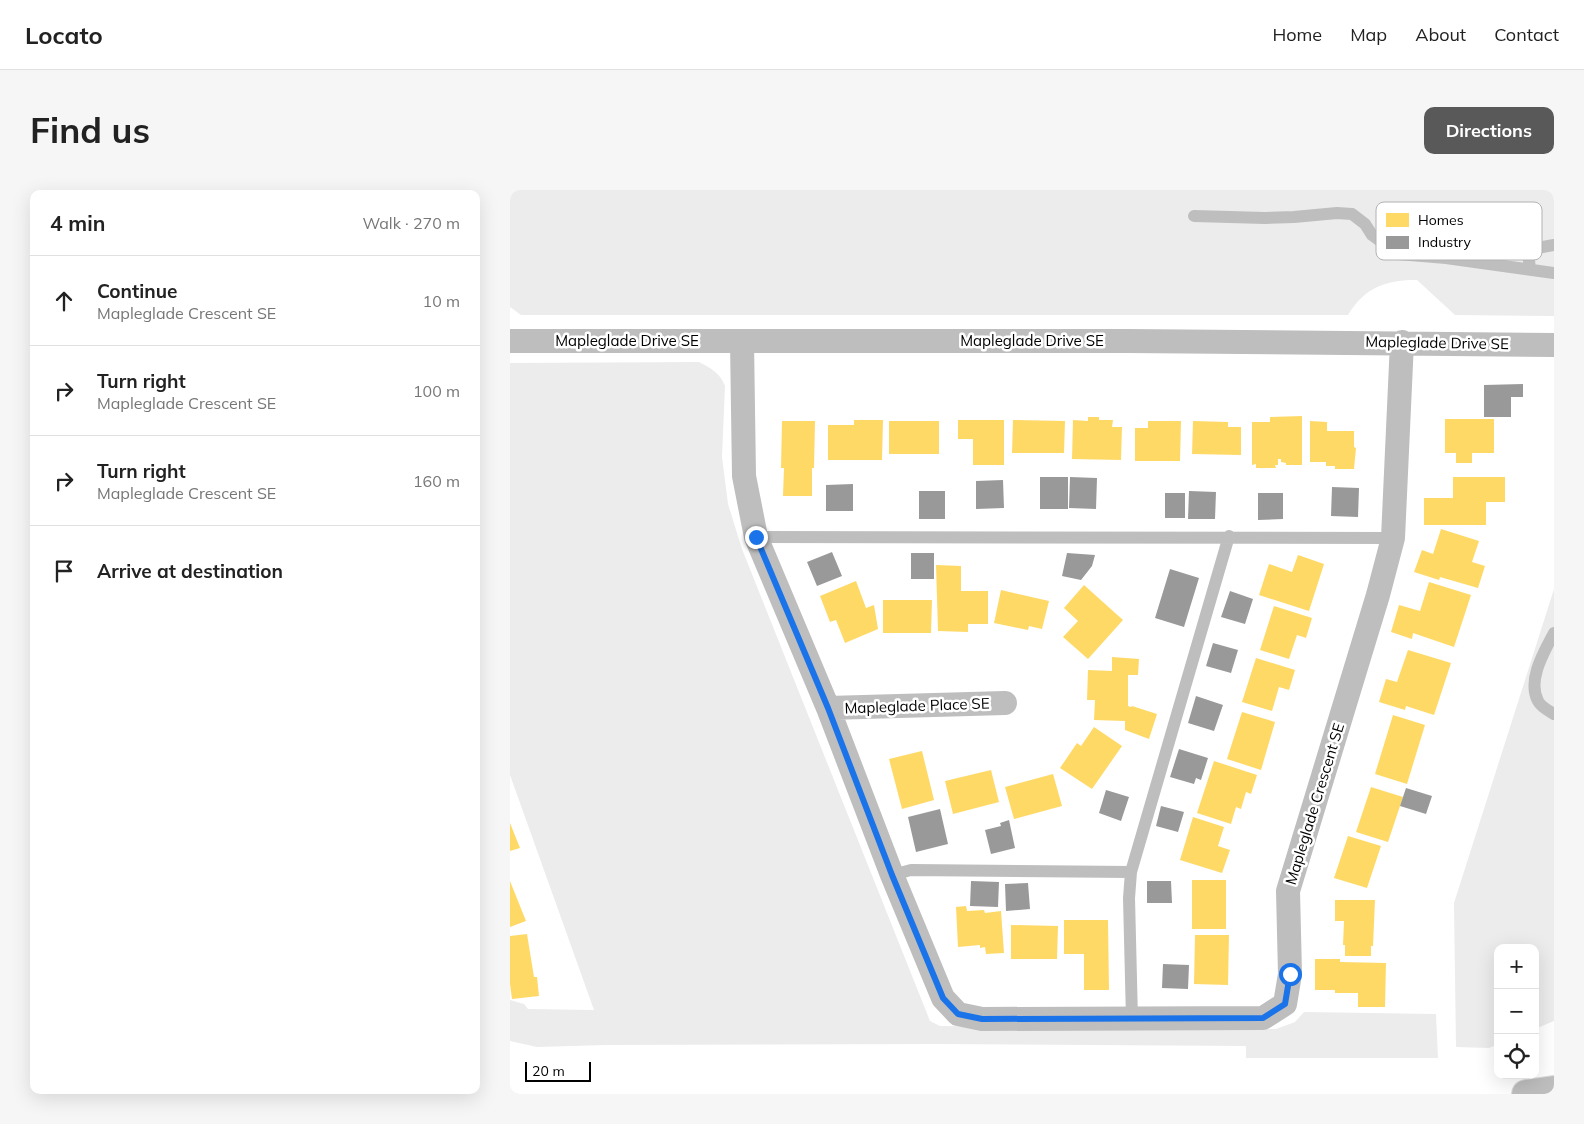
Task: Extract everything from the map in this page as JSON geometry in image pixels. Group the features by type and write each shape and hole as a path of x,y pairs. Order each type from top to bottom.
{"highway":[{"path":"1526,1094 1554,1090"}],"street":[{"name":"Mapleglade Drive SE","path":"510,342 742,340 1554,344"},
{"name":"Mapleglade Crescent SE","path":"742,340 744,476 756,537 828,708 892,875 943,998 958,1014 982,1019 1263,1018 1285,1004 1290,974 1288,891 1378,595 1393,538 1402,342"},
{"name":"Mapleglade Place SE","path":"828,708 1005,703"}],"lane":[{"path":"1194,216 1294,218 1337,213 1352,214 1365,224 1376,238"},
{"path":"1461,260 1554,273"},
{"path":"1529,260 1530,269"},
{"path":"756,537 1229,536 1393,538"},
{"path":"1132,1019 1129,898 1131,872 1229,536"},
{"path":"1554,633 1544,653 1534,684 1538,702 1554,714"},
{"path":"892,875 911,870 1131,872"}],"shaded area":[{"path":"510,190 1554,190 1554,316 1455,315 1417,280 1406,280 1377,287 1362,298 1348,315 521,315 510,307"},
{"path":"699,362 715,371 725,386 722,457 728,504 742,549 930,1021 940,1026 1276,1029 1295,1022 1304,1012 1436,1014 1438,1058 1246,1058 1246,1046 938,1044 537,1047 510,1041 510,1000 524,1004 528,1009 594,1010 510,775 510,363"},
{"path":"1554,589 1554,1021 1539,1027 1539,944 1494,944 1494,1046 1489,1048 1456,1047 1454,903"}],"building: Homes":[{"path":"1302,416 1302,465 1286,465 1286,463 1281,462 1281,459 1278,459 1278,465 1275,465 1276,468 1256,468 1256,464 1252,465 1252,422 1270,422 1270,417"},
{"path":"1088,417 1099,417 1099,420 1113,420 1112,427 1122,427 1121,460 1072,459 1073,420 1088,421"},
{"path":"1445,419 1494,419 1494,453 1472,453 1472,463 1456,463 1456,453 1445,453"},
{"path":"854,420 883,420 882,460 828,460 828,425 854,425"},
{"path":"958,420 1004,420 1004,465 973,465 973,439 958,439"},
{"path":"1013,420 1065,421 1064,453 1012,453"},
{"path":"782,421 815,421 812,496 783,496 784,468 781,468"},
{"path":"889,421 939,421 939,454 889,454"},
{"path":"1148,421 1181,421 1180,461 1135,461 1135,428 1148,428"},
{"path":"1193,421 1228,422 1228,427 1241,427 1241,455 1192,454"},
{"path":"1310,421 1327,422 1327,431 1354,431 1354,447 1356,448 1354,469 1335,469 1335,466 1326,466 1326,462 1310,462"},
{"path":"1453,477 1505,477 1505,502 1486,502 1486,525 1424,525 1424,498 1453,498"},
{"path":"1441,529 1479,541 1472,562 1485,566 1478,588 1440,577 1439,580 1414,572 1422,550 1433,554"},
{"path":"1298,555 1324,564 1309,611 1259,595 1269,564 1292,572"},
{"path":"936,565 961,566 961,591 988,591 988,624 968,624 968,632 938,631"},
{"path":"856,581 866,608 874,605 878,629 845,643 836,620 830,622 820,596"},
{"path":"1429,582 1471,595 1454,647 1413,633 1412,639 1391,632 1399,605 1420,611"},
{"path":"1084,585 1123,620 1088,659 1063,637 1078,621 1064,608"},
{"path":"1001,590 1049,601 1042,629 1029,626 1028,630 994,623"},
{"path":"883,600 932,600 931,633 883,633"},
{"path":"1274,606 1312,618 1306,638 1297,635 1289,659 1260,650"},
{"path":"1408,650 1451,663 1434,715 1406,706 1405,710 1379,702 1386,679 1397,682"},
{"path":"1112,657 1139,659 1138,675 1128,675 1128,706 1157,714 1149,739 1125,730 1125,721 1094,720 1095,700 1087,700 1088,670 1112,671"},
{"path":"1256,658 1295,670 1289,690 1279,687 1272,711 1242,702"},
{"path":"1242,712 1275,722 1261,770 1227,759"},
{"path":"1393,715 1425,725 1407,784 1375,774"},
{"path":"1094,727 1122,746 1092,789 1060,768 1077,743 1081,746"},
{"path":"922,751 934,800 902,809 889,759"},
{"path":"1214,761 1257,775 1251,794 1246,792 1241,809 1236,807 1231,824 1197,813"},
{"path":"991,770 999,802 953,814 945,781"},
{"path":"1053,774 1062,806 1014,819 1005,787"},
{"path":"1371,787 1403,797 1388,842 1356,832"},
{"path":"1193,817 1224,827 1218,846 1230,850 1222,873 1180,860"},
{"path":"510,823 520,848 510,851"},
{"path":"1348,836 1381,846 1367,888 1334,878"},
{"path":"1192,880 1226,880 1226,929 1192,929"},
{"path":"510,881 526,921 510,927"},
{"path":"1335,900 1375,900 1371,956 1345,956 1345,945 1343,945 1344,921 1335,921"},
{"path":"966,906 967,911 984,910 985,913 1001,911 1004,953 986,954 985,947 980,948 980,945 958,947 956,907"},
{"path":"1064,920 1108,920 1109,990 1084,990 1084,954 1064,954"},
{"path":"1011,925 1058,926 1057,959 1011,959"},
{"path":"527,934 534,977 537,977 539,996 512,999 510,984 510,936"},
{"path":"1195,935 1229,935 1228,985 1194,984"},
{"path":"1315,959 1340,959 1340,962 1386,963 1385,1007 1358,1007 1358,993 1335,993 1335,990 1315,990"}],"building: Industry":[{"path":"1523,384 1523,397 1511,397 1511,417 1484,417 1484,385"},
{"path":"1040,477 1068,477 1068,509 1040,509"},
{"path":"1070,477 1097,478 1096,509 1069,508"},
{"path":"1003,480 1004,508 976,509 976,481"},
{"path":"853,484 853,511 826,511 826,485"},
{"path":"1332,487 1359,488 1358,517 1331,516"},
{"path":"919,491 945,491 945,519 919,519"},
{"path":"1189,491 1216,492 1215,519 1188,519"},
{"path":"1165,493 1185,493 1185,518 1165,518"},
{"path":"1258,493 1283,493 1283,519 1258,520"},
{"path":"832,552 842,576 817,586 807,562"},
{"path":"911,553 934,553 934,579 911,579"},
{"path":"1067,553 1095,555 1092,566 1081,580 1062,576"},
{"path":"1170,569 1199,578 1184,627 1155,618"},
{"path":"1230,591 1253,599 1245,624 1221,617"},
{"path":"1213,643 1238,650 1231,673 1206,666"},
{"path":"1196,696 1223,705 1214,731 1188,723"},
{"path":"1179,749 1208,758 1201,780 1196,778 1194,784 1170,777"},
{"path":"1406,788 1432,796 1426,814 1400,806"},
{"path":"1106,790 1129,797 1121,821 1099,813"},
{"path":"1161,806 1184,812 1178,832 1156,826"},
{"path":"940,809 948,844 916,852 908,817"},
{"path":"1009,820 1015,848 991,854 985,830 1001,826 1000,823"},
{"path":"971,881 999,882 998,907 970,906"},
{"path":"1147,881 1171,881 1172,903 1147,903"},
{"path":"1028,883 1030,909 1006,911 1005,884"},
{"path":"1163,964 1189,965 1188,989 1162,988"}],"route":[{"path":"756,537 828,708 892,875 943,998 958,1014 982,1019 1263,1018 1285,1004 1290,974"}]}
